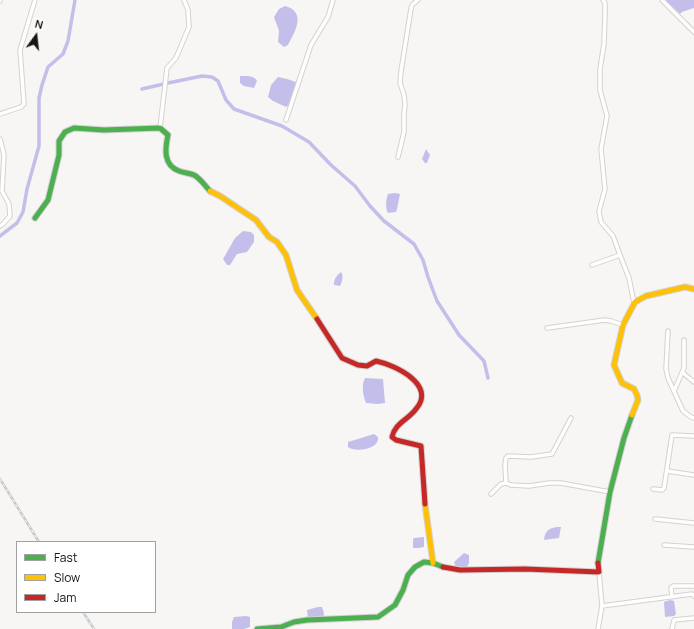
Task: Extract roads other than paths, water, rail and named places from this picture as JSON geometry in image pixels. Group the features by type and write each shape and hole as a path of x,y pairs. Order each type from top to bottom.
{"street":[{"path":"0,114 21,107 24,104 20,50 35,0"},
{"path":"160,128 165,78 168,66 176,58 189,27 188,10 184,0"},
{"path":"286,120 311,45 328,17 333,0"},
{"path":"398,157 404,132 404,114 406,105 400,83 401,71 411,9 412,5 418,0"},
{"path":"603,0 605,4 604,44 600,69 600,90 607,116 601,149 604,189 599,212 601,222 613,236 629,278 634,303"},
{"path":"662,0 694,32"},
{"path":"35,218 48,200 59,155 59,141 65,132 74,128 104,130 160,128 168,135 166,152 167,163 172,168 194,175 200,180 208,192 220,196 256,220 269,237 277,242 286,255 295,279 297,290 315,315 342,358 358,365 367,366 376,361 382,362 408,374 418,384 421,397 420,405 396,429 392,434 392,437 396,440 421,446 426,513 433,563"},
{"path":"0,139 4,155 2,191 9,204 10,216 0,226"},
{"path":"592,265 620,256"},
{"path":"598,629 602,606 598,552 610,492 624,438 638,400 634,389 622,383 614,365 623,325 634,303 646,296 685,287 694,289"},
{"path":"547,328 605,320 623,325"},
{"path":"668,331 666,369 668,378 683,411 694,418"},
{"path":"674,391 684,368 684,340"},
{"path":"683,373 694,382"},
{"path":"506,483 505,465 507,457 530,457 552,454 571,418"},
{"path":"653,489 663,489 672,434 694,436"},
{"path":"667,471 694,475"},
{"path":"491,494 501,484 506,483 512,485 529,486 549,483 561,484 610,492"},
{"path":"655,519 694,523"},
{"path":"664,545 694,547"},
{"path":"257,629 281,627 294,622 307,620 378,617 395,605 403,590 408,575 415,567 424,562 460,570 525,569 599,572"},
{"path":"672,596 671,588 673,586 694,586"},
{"path":"602,606 660,599 672,596 692,594 694,596"},
{"path":"672,629 674,620 694,618"}],"waterway":[{"path":"0,236 17,223 23,212 27,189 39,146 39,98 42,85 48,67 63,54 68,41 75,0"},
{"path":"142,89 202,76 212,77 218,81 226,100 234,109 282,126 309,142 331,165 355,186 370,206 384,221 414,244 423,260 437,301 459,335 484,361 488,378"}],"railway":[{"path":"0,479 38,541"},
{"path":"84,613 94,629"}]}
